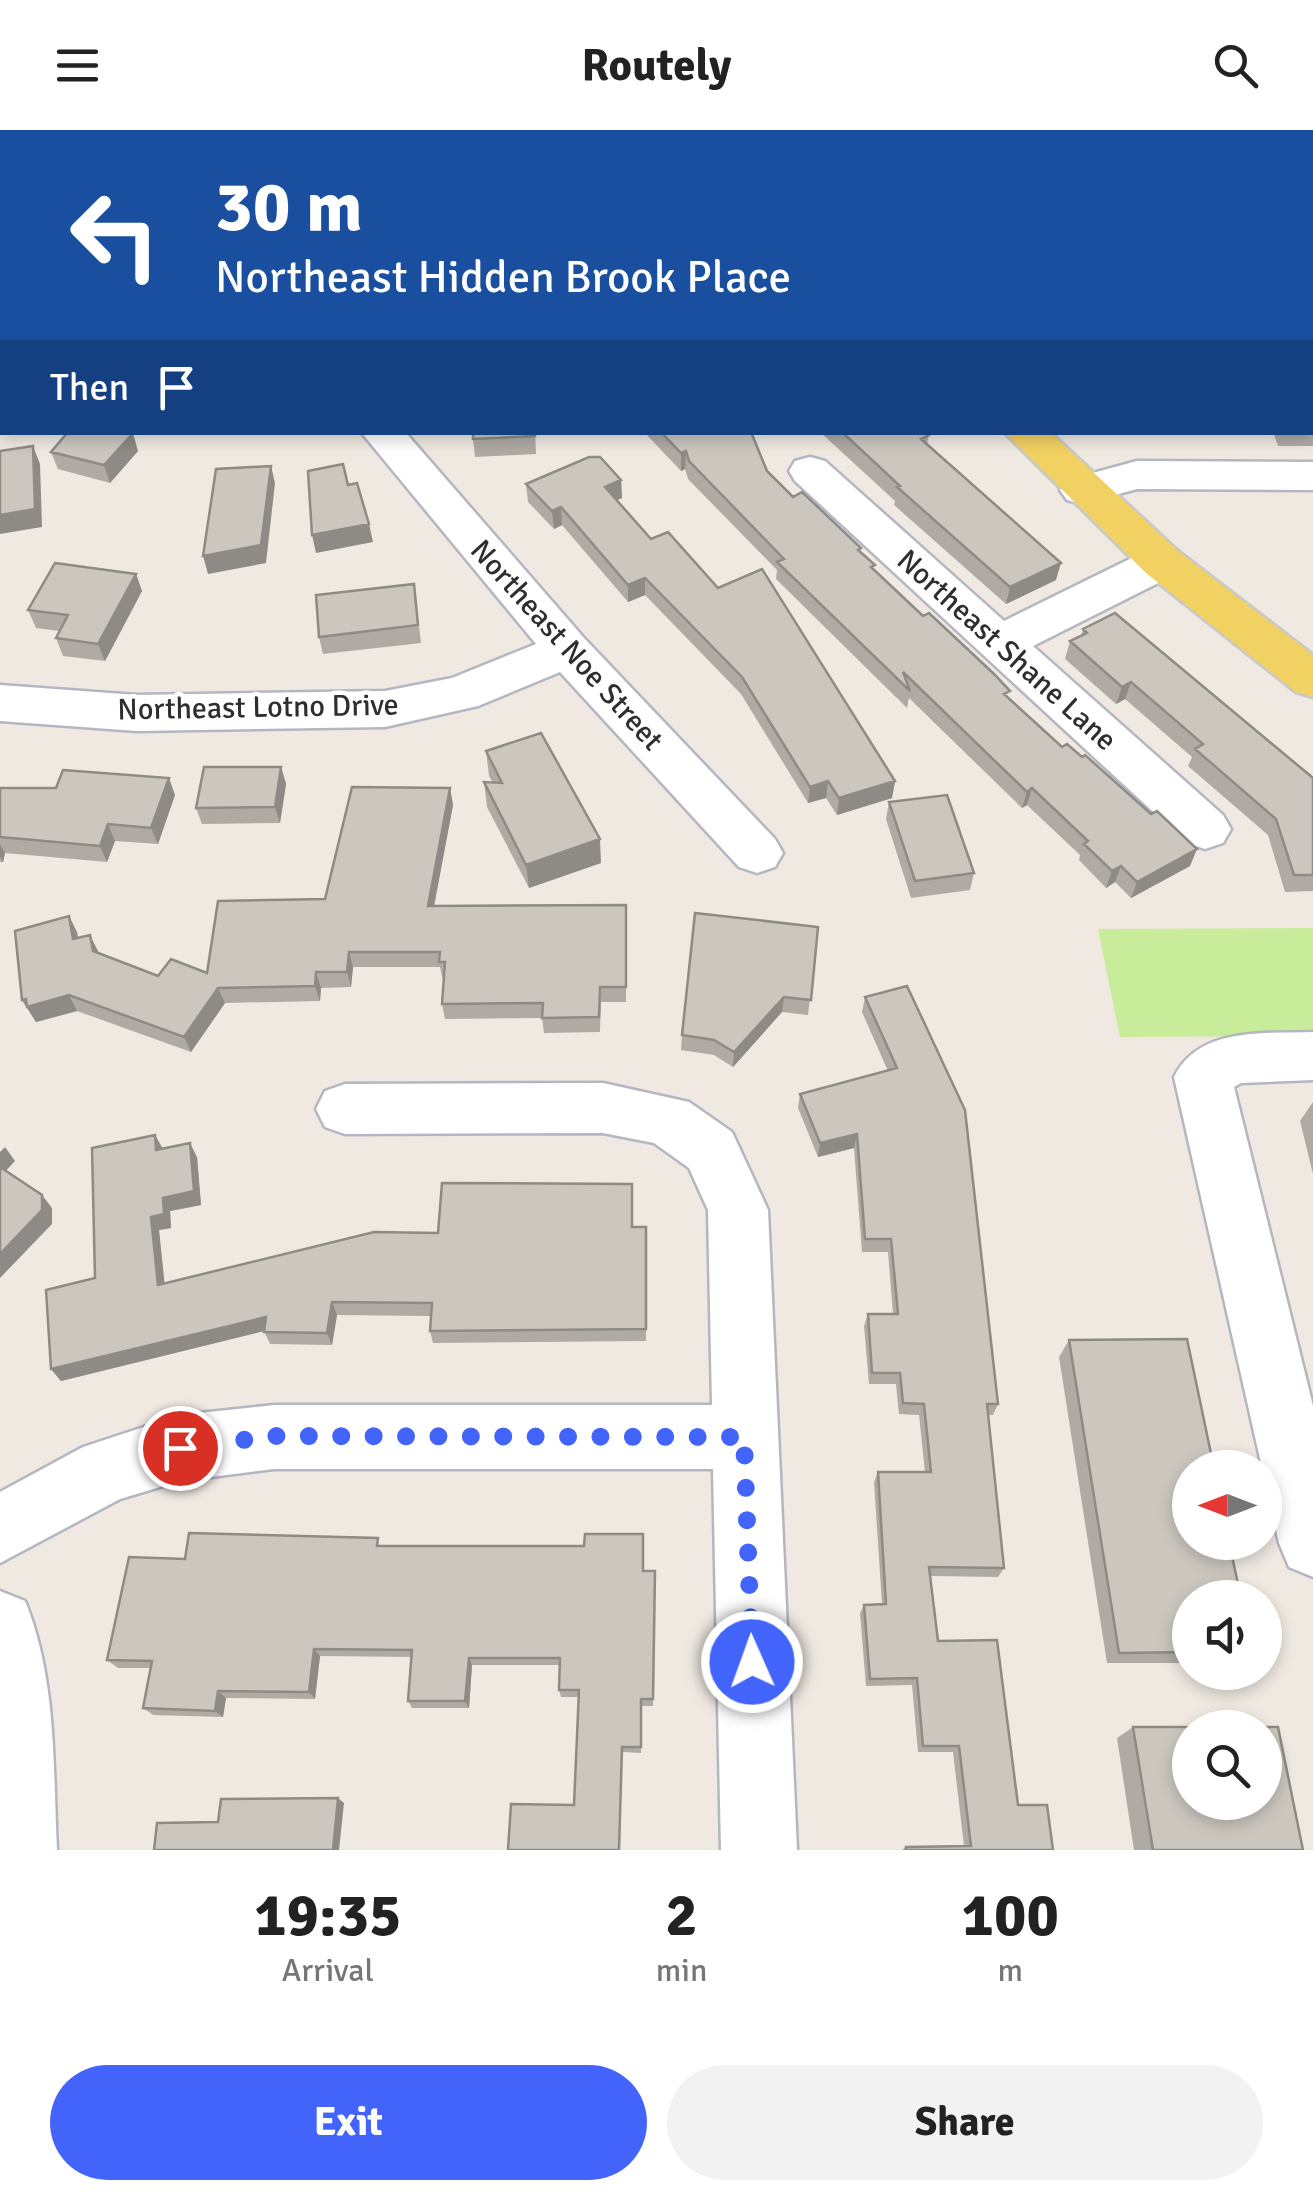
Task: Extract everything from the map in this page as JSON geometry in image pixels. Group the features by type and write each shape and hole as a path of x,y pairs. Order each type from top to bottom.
{"main road":[{"path":"1028,435 1162,562 1313,680"}],"street":[{"name":"Northeast Noe Street","path":"385,435 567,650 758,854"},
{"path":"1208,435 1218,476"},
{"name":"Northeast Shane Lane","path":"810,471 1205,829"},
{"path":"1082,490 1137,475 1313,476"},
{"path":"999,643 1162,562"},
{"name":"Northeast Lotno Drive","path":"0,704 137,714 384,710 461,694 567,650"},
{"path":"1313,1056 1232,1059 1204,1077 1313,1543"},
{"path":"345,1109 603,1108 668,1120 711,1150 738,1210 759,1850"},
{"path":"0,1530 106,1470 180,1448 274,1436 744,1437"},
{"path":"0,1626 14,1698 19,1850"}],"green space":[{"path":"1313,928 1313,1036 1120,1037 1098,929"}],"building":[{"path":"65,435 131,435 104,465 51,452"},
{"path":"473,435 535,435 535,436 473,439"},
{"path":"664,435 752,435 767,471 793,497 802,492 861,548 858,550 875,565 871,567 923,616 929,613 993,673 1010,691 1004,694 1062,747 1067,744 1082,757 1085,755 1151,814 1157,811 1197,849 1137,882 1121,866 1112,871 1084,844 1088,841 1032,788 1027,792 903,672 910,691 777,562 784,559 689,461 686,451 681,453"},
{"path":"845,435 929,435 921,439 1061,563 1010,587 897,487 900,486"},
{"path":"33,446 35,509 0,515 0,451"},
{"path":"589,457 600,457 621,480 605,487 651,539 668,532 718,588 762,569 895,781 839,798 828,781 810,787 742,677 645,578 628,585 561,507 552,511 526,484"},
{"path":"343,464 348,485 357,483 369,524 312,535 308,471"},
{"path":"271,466 261,545 203,556 216,469"},
{"path":"55,563 136,574 98,644 56,638 68,615 28,610"},
{"path":"414,584 418,625 319,637 316,595"},
{"path":"1115,613 1313,778 1313,875 1294,875 1276,819 1195,749 1203,744 1131,682 1122,687 1070,641 1087,633 1083,629"},
{"path":"541,733 600,839 526,865 484,782 502,783 486,751"},
{"path":"204,767 281,767 275,807 196,808"},
{"path":"63,770 169,778 151,828 108,824 100,846 0,837 0,788 56,788"},
{"path":"352,787 450,788 428,906 626,905 626,987 600,987 599,1017 542,1018 543,1003 442,1004 445,962 439,962 440,952 349,952 347,972 316,972 315,986 218,988 184,1037 69,995 27,1007 26,999 22,1000 15,931 69,916 73,939 90,935 93,951 158,976 171,959 207,973 218,901 325,899"},
{"path":"947,795 974,873 915,881 889,802"},
{"path":"695,913 818,927 811,1000 784,997 734,1052 714,1040 682,1035"},
{"path":"907,986 965,1110 998,1404 987,1404 1004,1568 929,1567 938,1641 997,1640 1018,1805 1047,1805 1053,1850 906,1850 971,1846 959,1746 923,1746 917,1678 870,1679 864,1605 886,1604 878,1472 931,1472 924,1404 903,1403 900,1373 872,1373 868,1314 898,1314 891,1239 865,1239 857,1134 820,1143 800,1094 897,1068 865,997"},
{"path":"155,1135 156,1150 190,1143 194,1191 163,1198 164,1214 151,1217 158,1285 374,1232 438,1233 442,1183 632,1184 632,1227 646,1227 646,1329 430,1331 432,1303 332,1302 327,1333 264,1332 266,1317 51,1369 46,1290 95,1278 92,1148"},
{"path":"0,1167 42,1195 42,1210 0,1254"},
{"path":"1187,1339 1210,1450 1172,1450 1172,1560 1233,1560 1237,1580 1172,1580 1172,1652 1119,1653 1069,1340"},
{"path":"189,1533 378,1538 377,1546 584,1546 585,1534 643,1534 643,1571 655,1571 653,1699 641,1699 641,1747 622,1747 619,1850 508,1850 511,1804 574,1805 579,1690 559,1690 560,1658 469,1658 465,1701 408,1701 412,1650 314,1649 309,1692 218,1691 215,1711 143,1708 152,1661 107,1660 129,1557 185,1559"},
{"path":"1133,1727 1172,1727 1172,1820 1282,1820 1282,1747 1303,1850 1153,1850"},
{"path":"338,1798 333,1850 154,1850 157,1823 218,1822 221,1799"}],"route":[{"path":"180,1448 274,1436 744,1437 752,1662"}]}
